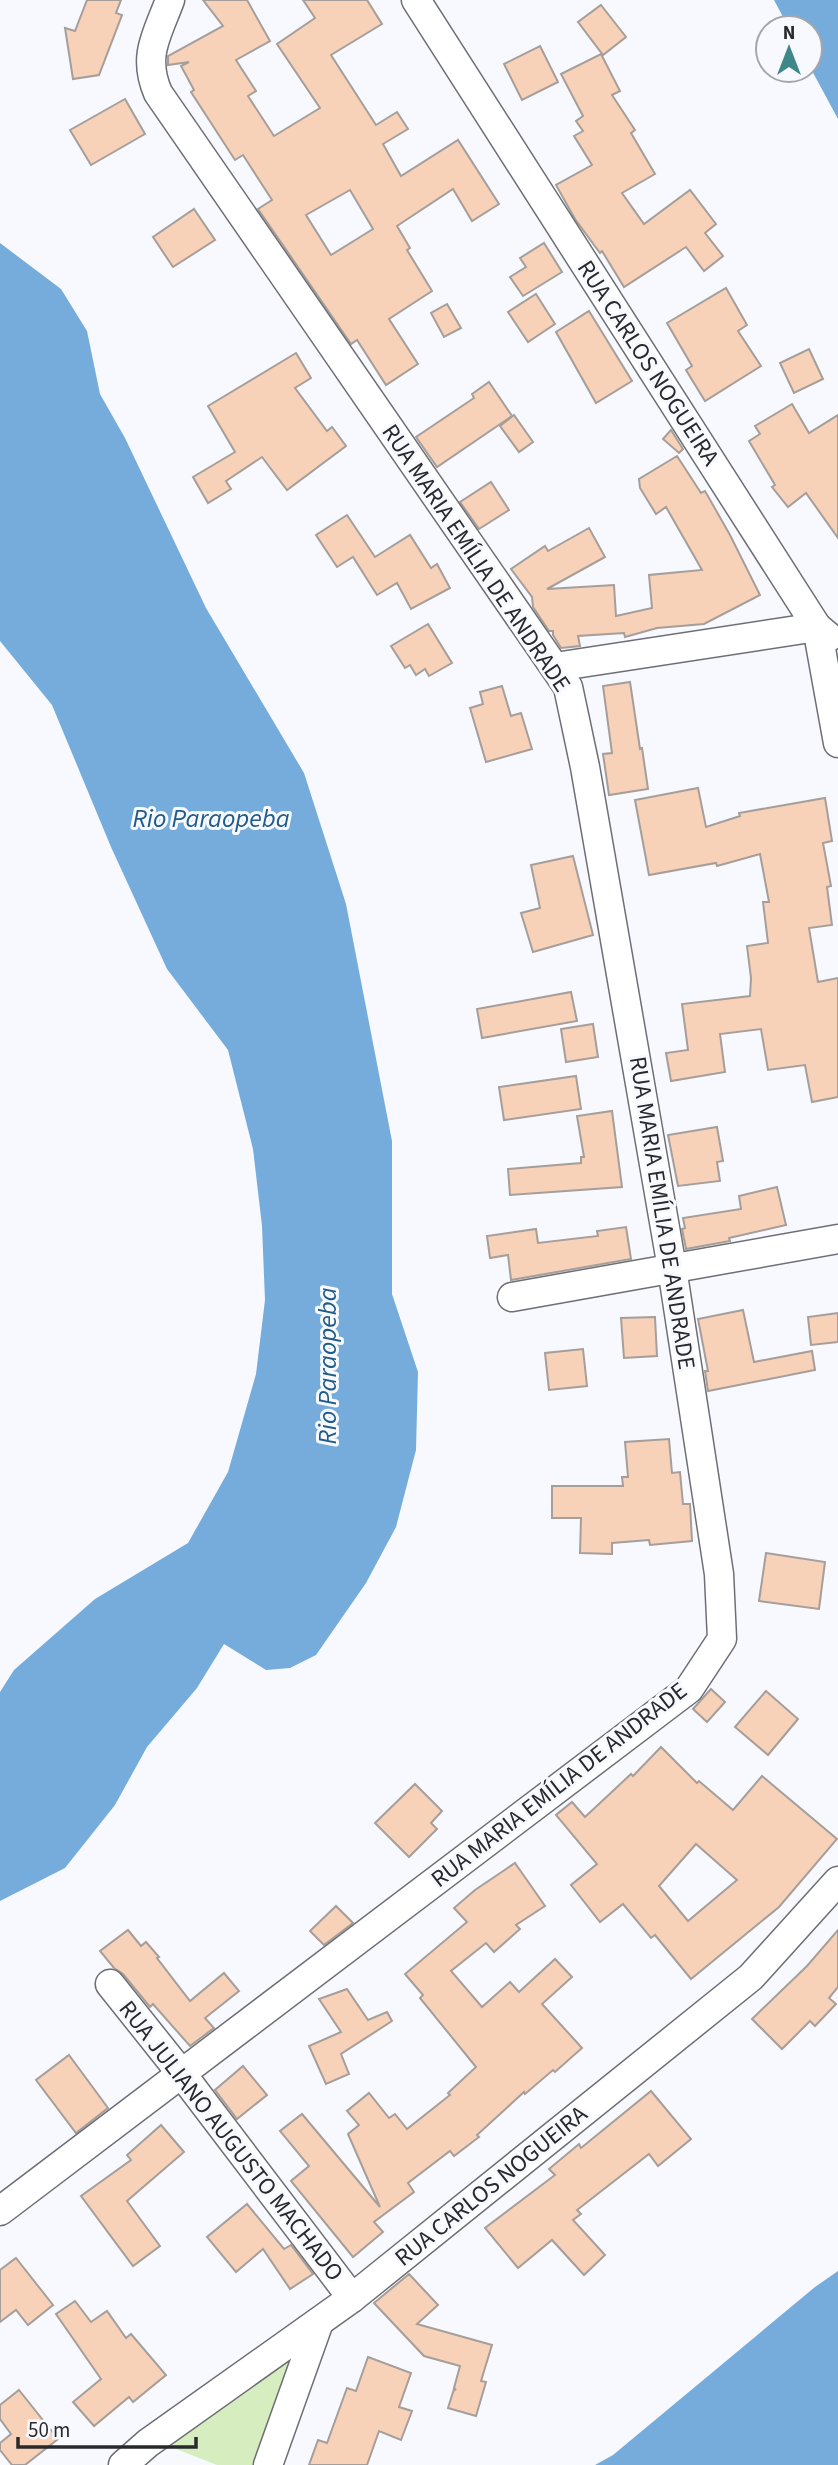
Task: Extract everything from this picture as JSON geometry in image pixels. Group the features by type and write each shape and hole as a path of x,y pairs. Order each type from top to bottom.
{"street":[{"name":"RUA MARIA EMÍLIA DE ANDRADE","path":"0,2211 689,1689 722,1639 719,1574 672,1268 585,767 568,687 158,93 151,78 149,58 170,0"},
{"name":"RUA CARLOS NOGUEIRA","path":"416,0 828,636 838,743"},
{"path":"555,667 828,636"},
{"path":"512,1297 838,1239"},
{"name":"RUA CARLOS NOGUEIRA","path":"123,2465 148,2443 352,2298 751,1977 838,1881"},
{"name":"RUA JULIANO AUGUSTO MACHADO","path":"110,1984 352,2298"},
{"path":"268,2465 319,2322"}],"green space":[{"path":"280,2347 299,2358 253,2465 217,2465 171,2447"}],"water":[{"path":"774,0 838,0 838,119 819,84 824,84 824,14 782,14"},
{"name":"Rio Paraopeba","path":"0,243 61,289 87,331 100,394 125,438 206,608 304,773 346,904 392,1141 392,1294 418,1372 416,1450 396,1527 366,1583 316,1655 290,1668 266,1670 224,1644 197,1688 147,1747 115,1805 65,1868 0,1901 0,1692 14,1670 95,1599 188,1543 228,1472 256,1374 265,1300 262,1226 253,1149 228,1050 167,969 111,847 52,705 0,641"},
{"path":"838,2271 838,2465 595,2465 613,2455 815,2287"}],"building":[{"path":"87,0 121,0 116,13 122,15 99,75 73,79 65,28 75,31"},
{"path":"203,0 247,0 270,41 236,60 256,91 248,96 274,136 320,108 277,44 315,18 303,0 367,0 382,24 331,55 376,125 397,112 408,129 383,144 401,176 458,140 499,204 472,221 453,189 397,226 410,248 407,250 432,291 389,319 418,364 386,385 357,340 351,344 258,209 272,200 243,155 235,160 191,92 194,90 181,66 189,62 168,65 168,56 223,26","holes":["350,190 373,229 331,255 306,215"]},
{"path":"601,5 626,37 603,55 578,22"},
{"path":"540,46 558,82 522,100 504,64"},
{"path":"601,54 620,91 612,95 635,130 631,133 655,174 622,193 644,224 690,190 716,224 705,233 723,256 704,271 686,247 624,287 602,251 600,253 575,219 556,185 592,165 574,136 583,131 576,121 583,116 561,74"},
{"path":"125,99 145,134 91,165 70,130"},
{"path":"194,209 215,240 173,267 153,237"},
{"path":"544,243 562,272 523,296 510,277 526,267 520,258"},
{"path":"726,288 747,325 738,331 761,366 705,401 686,370 692,366 667,323"},
{"path":"536,294 555,324 528,342 508,312"},
{"path":"447,304 461,328 444,337 431,313"},
{"path":"589,311 632,381 596,403 556,332"},
{"path":"809,349 823,379 794,393 780,363"},
{"path":"296,353 311,378 295,388 327,431 332,427 346,446 287,490 262,457 226,481 231,489 208,503 193,477 235,452 208,406"},
{"path":"489,382 512,416 437,467 416,437 474,398 472,394"},
{"path":"792,404 809,433 838,415 838,538 806,493 788,507 772,487 775,485 749,441 760,434 755,426"},
{"path":"514,415 533,442 519,452 500,426"},
{"path":"671,430 683,449 679,453 663,439"},
{"path":"677,456 701,493 705,491 760,595 704,624 657,628 625,637 624,633 578,636 580,646 561,648 553,631 549,631 533,607 532,597 511,569 545,546 548,551 589,528 605,557 547,589 614,585 616,616 652,608 649,575 702,570 666,507 656,514 640,488 639,479"},
{"path":"491,482 509,510 479,529 460,502"},
{"path":"347,515 375,557 410,535 431,568 437,564 450,588 411,609 397,583 377,595 353,557 337,567 316,535"},
{"path":"428,624 452,663 429,676 425,669 416,675 410,665 405,668 391,646"},
{"path":"630,682 648,789 609,795 603,754 612,753 603,686"},
{"path":"502,686 511,716 521,713 532,749 486,762 470,708 483,704 480,692"},
{"path":"698,788 706,827 740,816 739,813 825,798 832,841 823,843 831,886 827,887 832,925 809,928 818,982 838,978 838,1097 812,1102 805,1065 768,1070 761,1029 720,1034 725,1072 671,1081 666,1053 688,1050 682,1004 750,996 747,946 768,943 763,902 769,902 760,854 717,866 716,863 649,875 635,800"},
{"path":"573,856 593,935 533,952 521,913 540,908 531,865"},
{"path":"571,992 577,1021 482,1038 477,1009"},
{"path":"593,1024 598,1057 566,1062 561,1029"},
{"path":"576,1076 581,1109 504,1120 499,1087"},
{"path":"612,1111 622,1187 510,1195 508,1169 581,1163 581,1157 584,1157 577,1116"},
{"path":"717,1127 723,1161 717,1162 720,1181 678,1186 668,1135"},
{"path":"777,1187 786,1225 729,1238 730,1241 686,1249 683,1218 741,1209 739,1196"},
{"path":"626,1227 631,1259 511,1280 508,1255 490,1258 487,1236 536,1229 538,1243 598,1236 597,1231"},
{"path":"743,1310 754,1362 812,1351 815,1370 708,1391 705,1371 708,1371 698,1319"},
{"path":"838,1313 838,1342 811,1345 808,1317"},
{"path":"655,1317 657,1356 624,1358 621,1318"},
{"path":"583,1349 587,1386 549,1390 545,1353"},
{"path":"669,1439 672,1473 680,1472 683,1504 690,1504 692,1541 650,1545 649,1540 612,1543 612,1554 580,1553 581,1518 552,1518 552,1486 623,1486 622,1477 628,1477 625,1442"},
{"path":"766,1553 825,1562 819,1609 759,1601"},
{"path":"711,1689 725,1702 707,1722 693,1709"},
{"path":"766,1691 798,1719 768,1755 735,1727"},
{"path":"661,1747 697,1783 699,1781 733,1810 762,1776 837,1839 779,1907 691,1979 655,1935 651,1938 623,1904 600,1922 571,1885 597,1864 556,1815 572,1802 585,1817 631,1774 633,1776","holes":["696,1844 737,1880 688,1921 659,1886"]},
{"path":"415,1784 442,1811 431,1823 437,1829 409,1857 375,1823"},
{"path":"515,1863 545,1906 516,1925 520,1929 494,1952 486,1943 451,1971 482,2007 510,1982 519,1992 555,1959 572,1977 542,2004 582,2048 555,2072 553,2070 525,2094 524,2092 477,2135 479,2137 454,2156 450,2151 408,2183 414,2192 374,2222 383,2232 353,2257 291,2181 309,2166 280,2131 302,2114 380,2207 348,2134 359,2125 347,2111 369,2093 389,2118 395,2114 407,2129 450,2095 448,2093 476,2067 420,1998 423,1995 405,1974 467,1922 454,1908"},
{"path":"336,1906 353,1923 324,1945 310,1931"},
{"path":"128,1930 141,1946 146,1942 190,2001 224,1973 239,1991 205,2018 214,2028 190,2046 153,2004 150,2007 100,1951"},
{"path":"838,1930 838,1987 829,1998 836,2004 815,2026 810,2021 782,2049 752,2019 807,1966"},
{"path":"347,1989 368,2020 387,2012 392,2021 341,2054 349,2074 326,2084 309,2046 341,2032 319,1999"},
{"path":"69,2055 108,2108 76,2133 36,2080"},
{"path":"243,2066 267,2095 237,2119 215,2090"},
{"path":"651,2091 691,2139 658,2166 649,2154 577,2210 581,2214 573,2220 605,2255 584,2275 552,2240 518,2268 485,2228 555,2175 549,2169 579,2144 581,2148"},
{"path":"161,2125 184,2152 127,2201 160,2246 133,2266 81,2196 131,2160 127,2155"},
{"path":"247,2204 284,2249 291,2245 313,2274 290,2289 263,2249 236,2272 207,2237"},
{"path":"16,2258 53,2305 28,2325 16,2310 0,2322 0,2270"},
{"path":"409,2274 438,2305 417,2324 492,2345 481,2381 486,2382 476,2416 448,2408 454,2389 456,2390 454,2388 460,2366 424,2356 374,2303"},
{"path":"75,2301 91,2322 107,2311 126,2338 131,2334 166,2375 133,2402 129,2397 94,2426 73,2402 101,2379 56,2314"},
{"path":"368,2357 411,2373 399,2407 412,2411 401,2440 379,2431 367,2465 309,2465 318,2440 327,2443 347,2388 356,2391"},
{"path":"19,2390 58,2439 25,2465 12,2465 0,2450 0,2443 11,2434 0,2419 0,2405"}]}
